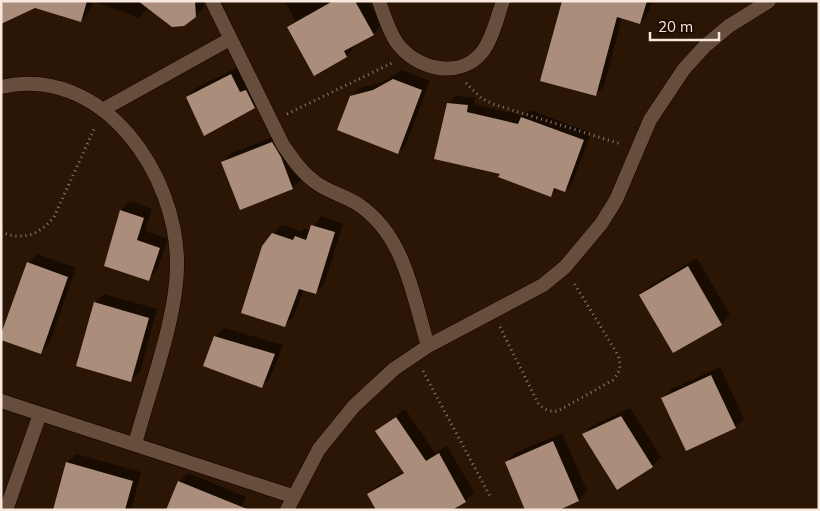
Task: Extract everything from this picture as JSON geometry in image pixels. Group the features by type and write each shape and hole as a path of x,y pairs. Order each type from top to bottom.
{"street":[{"path":"212,1 272,121 297,166 316,183 359,205 380,223 396,245 406,271 428,346"},
{"path":"379,1 396,42 408,56 423,65 440,69 457,68 473,62 483,50 492,34 503,1"},
{"path":"287,510 292,496 319,449 354,406 394,369 428,346 543,285 565,267 590,239 611,208 650,120 684,69 705,46 729,26 769,1"},
{"path":"104,109 230,38"},
{"path":"1,87 12,84 44,84 75,93 104,109 129,134 149,164 164,196 171,222 177,266 174,302 135,444"},
{"path":"1,401 292,496"},
{"path":"6,510 40,414"}],"path":[{"path":"272,121 408,56"},
{"path":"457,68 471,90 493,104 638,149"},
{"path":"1,232 22,237 35,234 46,227 54,217 104,109"},
{"path":"493,311 538,403 543,409 550,412 558,411 613,380 619,374 621,365 618,354 565,267"},
{"path":"414,355 491,498"}],"building":[{"path":"1,1 87,1 81,22 35,8 1,24"},
{"path":"138,1 195,1 196,17 184,26 172,27"},
{"path":"333,1 355,1 374,35 344,51 347,57 314,76 287,27"},
{"path":"562,1 647,1 640,24 617,17 596,96 540,81"},
{"path":"231,74 240,92 246,90 255,108 204,136 186,97"},
{"path":"393,79 422,90 398,154 337,130 350,96 373,90"},
{"path":"447,103 468,105 467,112 518,124 521,117 584,140 565,192 554,188 551,197 498,177 500,174 434,159"},
{"path":"272,142 281,157 293,189 240,210 221,162"},
{"path":"120,210 144,218 137,240 160,248 149,281 104,266"},
{"path":"311,225 335,232 316,294 299,289 285,327 241,313 262,246 272,233 293,240 295,236 306,240"},
{"path":"27,262 68,277 41,354 1,340 1,334"},
{"path":"688,266 722,325 673,353 639,295"},
{"path":"94,302 149,318 131,382 76,366"},
{"path":"214,336 275,354 262,388 203,366"},
{"path":"711,375 736,428 686,451 661,398"},
{"path":"621,416 653,467 617,490 582,434"},
{"path":"396,417 426,461 439,453 466,502 452,510 376,510 367,494 404,473 375,431"},
{"path":"553,441 579,501 559,510 525,510 505,462"},
{"path":"66,462 133,481 125,510 53,510"},
{"path":"178,481 247,509 247,510 166,510"}]}
